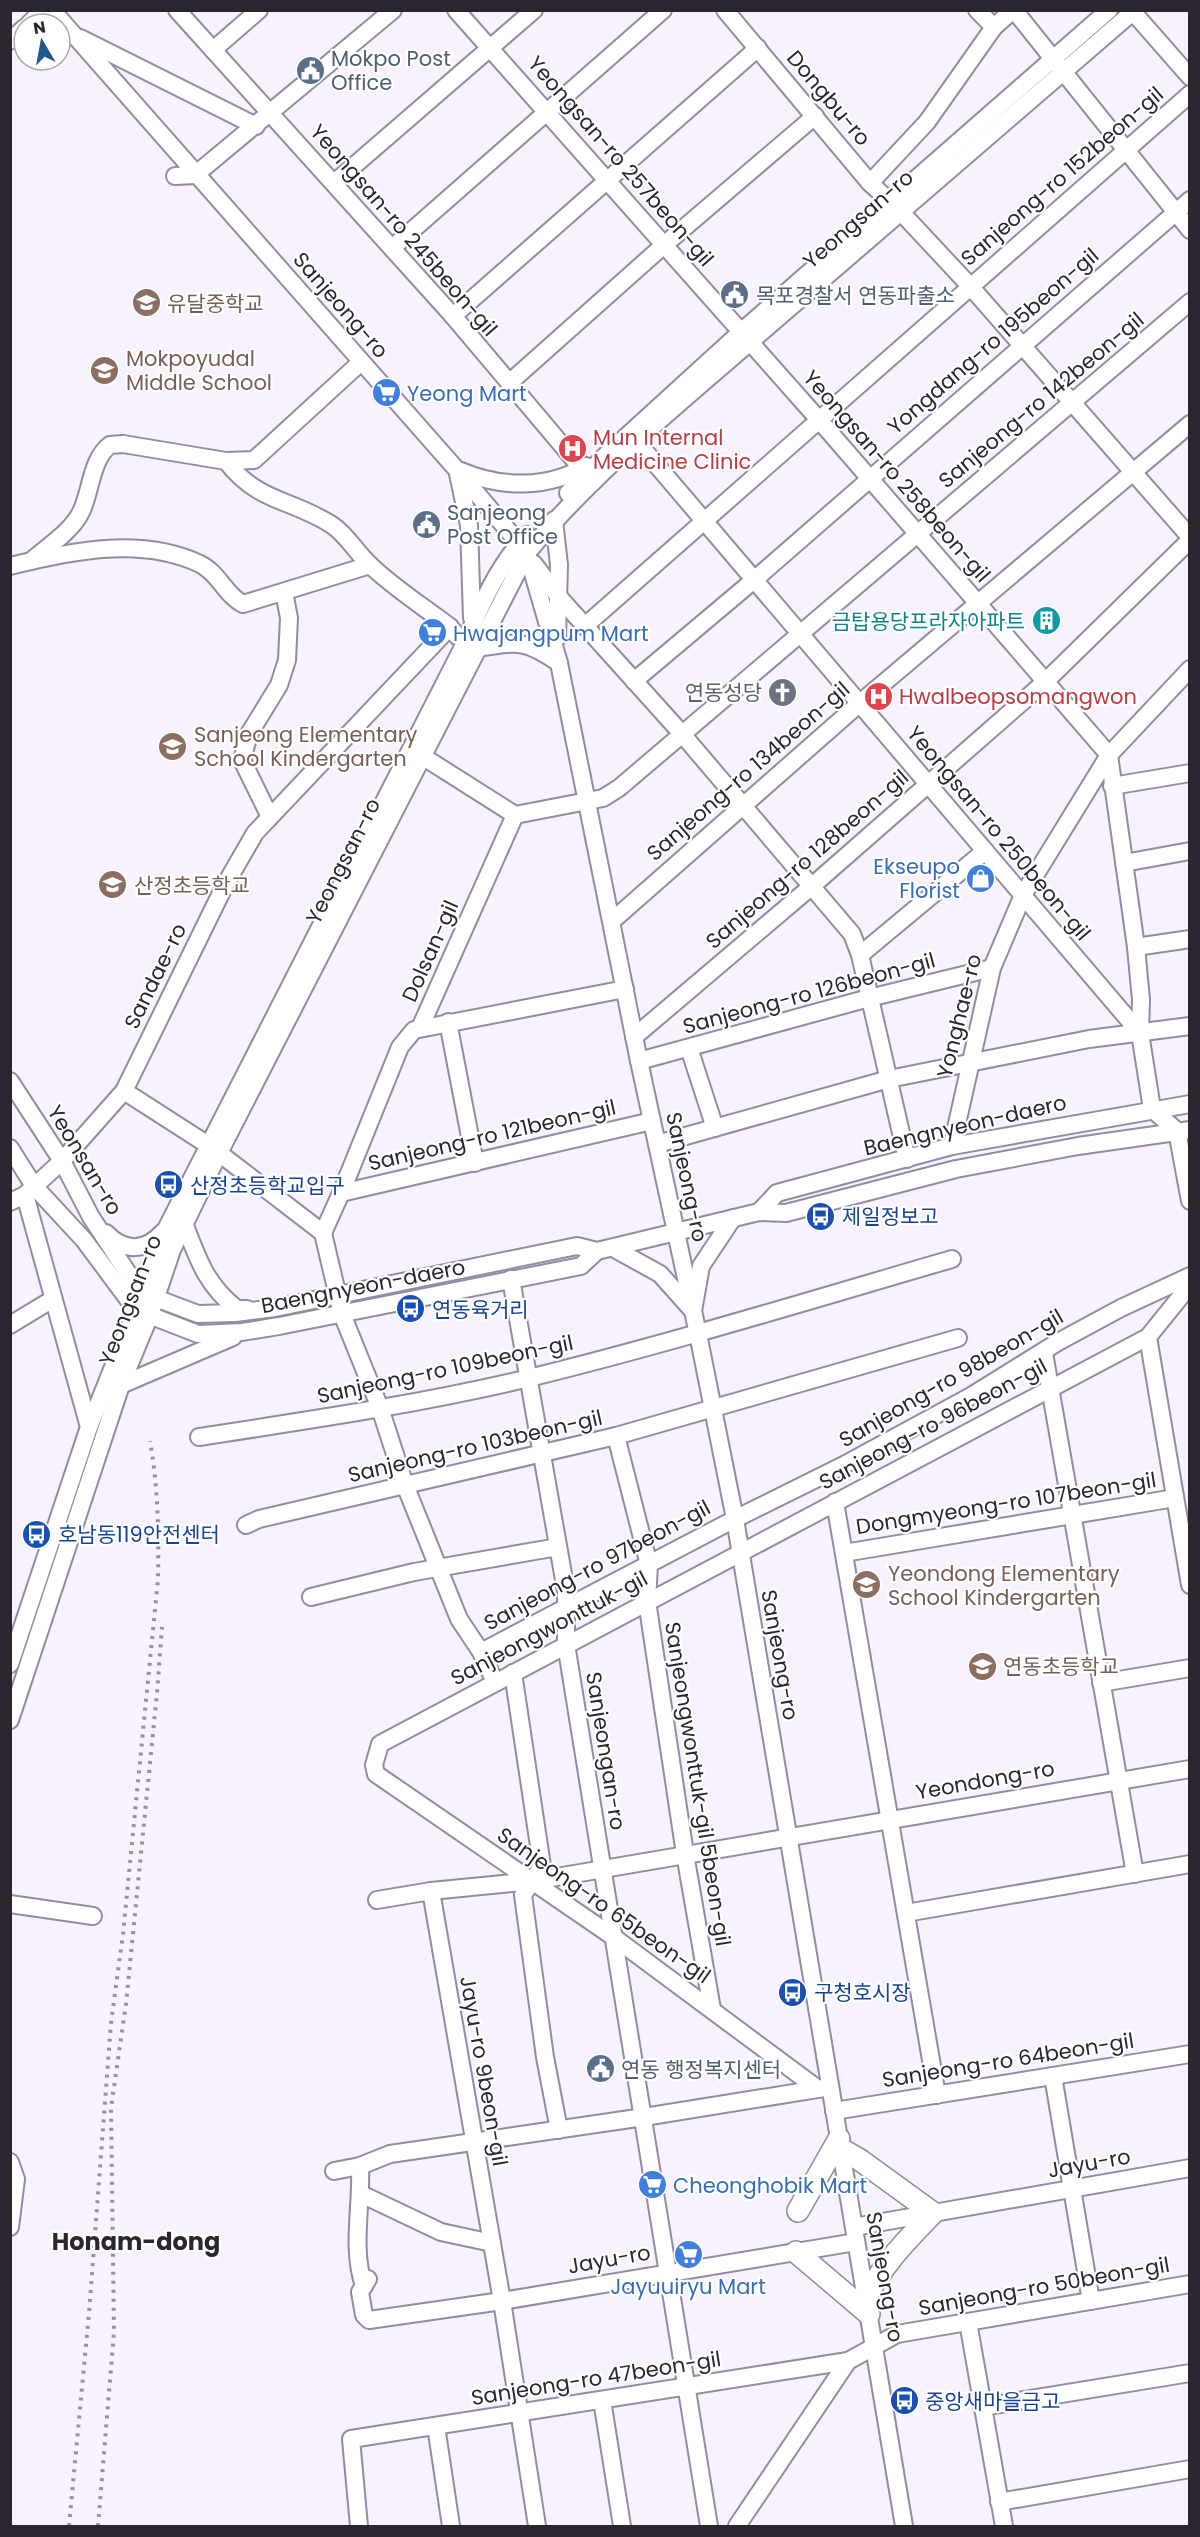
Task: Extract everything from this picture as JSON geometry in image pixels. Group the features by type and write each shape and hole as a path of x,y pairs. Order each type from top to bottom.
{"main road":[{"path":"796,2252 867,2306 879,2272 892,2255 933,2213 840,2144 798,2211"}],"street":[{"name":"Sanjeong-ro","path":"52,10 523,548 559,663 735,1519 788,1836 824,2088 834,2111 904,2526"},
{"name":"Yeongsan-ro 245beon-gil","path":"177,10 453,316 587,475"},
{"path":"213,50 259,10"},
{"path":"175,176 195,175 393,10"},
{"name":"Yeongsan-ro 257beon-gil","path":"456,10 746,337"},
{"path":"334,183 534,10"},
{"path":"392,248 663,10"},
{"name":"Dongbu-ro","path":"725,10 870,183 970,286 1190,538"},
{"path":"977,10 994,27"},
{"path":"870,183 934,113 994,27 1013,10 1174,213 1190,230"},
{"name":"Yeongsan-ro","path":"10,1664 89,1427 184,1223 213,1149 523,548 605,456 895,207 1052,60 1109,10"},
{"path":"1134,11 1190,77"},
{"name":"Yeongsan-ro","path":"895,207 1063,73 1134,11"},
{"path":"73,35 256,126"},
{"path":"453,316 758,48"},
{"name":"Sanjeong-ro 152beon-gil","path":"586,625 1190,94"},
{"path":"509,383 664,245 815,116"},
{"name":"Yongdang-ro 195beon-gil","path":"634,681 754,580 1022,344 1190,200"},
{"name":"Sanjeong-ro 142beon-gil","path":"587,801 603,798 619,788 1190,302"},
{"name":"Yeongsan-ro","path":"10,1720 18,1677 121,1385 168,1227 213,1149 422,756 471,646 472,626 508,558 523,548 554,520 587,475 637,442 746,337"},
{"name":"Yeongsan-ro 258beon-gil","path":"746,337 1109,755"},
{"path":"32,561 74,523 81,513 100,457 111,445 117,443 226,461 245,462 258,457 361,362"},
{"name":"Sanjeong-ro 134beon-gil","path":"612,921 860,704 1190,423"},
{"name":"Yeongsan-ro 250beon-gil","path":"637,442 1140,1033"},
{"path":"226,461 239,479 255,490 332,525 345,535 370,565 471,646 514,642 528,644 559,663"},
{"path":"457,470 477,478 508,483 587,475"},
{"path":"457,470 469,525 473,591 472,626"},
{"path":"554,520 559,565 556,633 559,663"},
{"name":"Sanjeong-ro 128beon-gil","path":"634,1036 812,886 1046,681 1190,538"},
{"path":"523,548 558,596 683,735 852,934 861,955 907,1159"},
{"path":"10,566 87,550 139,550 175,555 201,565 213,573 235,600 243,604 370,565"},
{"path":"270,817 242,760 249,734 279,685 287,660 289,618 284,592"},
{"name":"Sandae-ro","path":"23,1194 62,1161 124,1091 225,885 255,833 450,627"},
{"name":"Yonghae-ro","path":"952,1146 992,968 1023,895 1109,755 1190,669"},
{"path":"1109,755 1136,947 1141,1000 1140,1033 1152,1109 1183,1130 1190,1201"},
{"path":"422,756 515,815 587,801"},
{"path":"1112,786 1190,773"},
{"name":"Dolsan-gil","path":"323,1233 400,1047 407,1036 420,1028 515,815"},
{"path":"861,955 985,851"},
{"path":"1124,863 1190,851"},
{"path":"1136,947 1190,939"},
{"name":"Sanjeong-ro 126beon-gil","path":"639,1061 869,998 992,968"},
{"path":"420,1028 625,989"},
{"path":"448,1022 475,1162"},
{"path":"657,1144 889,1079 970,1061 1089,1039 1190,1026"},
{"path":"689,1048 715,1128"},
{"name":"Yeonsan-ro","path":"10,1081 62,1161 91,1217 145,1304"},
{"path":"124,1091 213,1149 323,1233 342,1314 380,1408 405,1485 459,1618 481,1652 495,1682"},
{"name":"Baengnyeon-daero","path":"759,1212 777,1193 952,1146 1190,1104"},
{"name":"Sanjeong-ro 121beon-gil","path":"341,1193 652,1121"},
{"name":"Baengnyeon-daero","path":"145,1304 198,1334 251,1331 581,1266 605,1250 759,1212 786,1212 956,1169 1183,1130"},
{"name":"Yeonsan-ro","path":"10,1148 23,1194 84,1240 145,1304"},
{"path":"23,1194 89,1427"},
{"path":"91,1217 111,1238 126,1246 140,1248 154,1242 168,1227"},
{"path":"693,1311 701,1266 733,1218"},
{"path":"184,1223 204,1274 221,1297 237,1310 275,1308"},
{"name":"Baengnyeon-daero","path":"145,1304 198,1314 235,1313 275,1308 577,1246 605,1250"},
{"path":"605,1250 660,1274 693,1311"},
{"name":"Sanjeong-ro 109beon-gil","path":"199,1437 380,1408 527,1378 698,1334 952,1259"},
{"name":"Sanjeong-ro 98beon-gil","path":"735,1519 852,1461 1121,1308 1190,1276"},
{"name":"Sanjeongan-ro","path":"511,1279 568,1608 566,1644 612,1935 663,2230 709,2526"},
{"path":"1190,1285 1148,1337 1190,1585"},
{"path":"10,1325 53,1299"},
{"path":"121,1385 226,1339 251,1331"},
{"name":"Sanjeong-ro 96beon-gil","path":"740,1551 1148,1337"},
{"name":"Sanjeong-ro 103beon-gil","path":"246,1525 259,1519 616,1436 714,1410 958,1338"},
{"path":"1044,1353 1135,1874"},
{"name":"Sanjeongwonttuk-gil 5beon-gil","path":"616,1436 649,1565 647,1601 685,1854 712,2009"},
{"name":"Dongmyeong-ro 107beon-gil","path":"844,1553 1175,1498"},
{"path":"835,1502 937,2095"},
{"name":"Sanjeong-ro 97beon-gil","path":"481,1652 735,1519"},
{"path":"311,1597 440,1568 558,1547"},
{"name":"Sanjeongwonttuk-gil","path":"380,1744 740,1551"},
{"path":"1101,1683 1190,1668"},
{"path":"513,1673 542,1866 523,1895 545,2057 559,2130"},
{"name":"Sanjeong-ro 65beon-gil","path":"380,1744 374,1765 376,1774 612,1935 824,2088"},
{"name":"Yeondong-ro","path":"376,1900 430,1891 534,1881 1190,1769"},
{"path":"906,1913 1190,1864"},
{"name":"Jayu-ro 9beon-gil","path":"430,1891 502,2301 537,2526"},
{"path":"10,1904 93,1916"},
{"name":"Sanjeong-ro 64beon-gil","path":"834,2111 1190,2054"},
{"path":"1053,2076 1090,2301"},
{"path":"334,2171 360,2166 390,2154 824,2088"},
{"path":"10,2162 15,2179 10,2227"},
{"path":"360,2166 361,2194 441,2232 493,2251"},
{"name":"Jayu-ro","path":"361,2194 357,2217 359,2273 366,2283 360,2292 364,2315 369,2320 502,2301 669,2271 796,2252 933,2213 1190,2168"},
{"name":"Sanjeong-ro 50beon-gil","path":"848,2361 897,2334 1190,2284"},
{"path":"968,2322 999,2502 999,2526"},
{"path":"737,2526 848,2361"},
{"name":"Sanjeong-ro 47beon-gil","path":"359,2526 351,2439 848,2361"},
{"path":"982,2407 1190,2373"},
{"path":"602,2400 622,2526"},
{"path":"436,2426 451,2526"},
{"path":"999,2502 1190,2469"}],"railway":[{"path":"69,2526 89,2313 111,2023 123,1934 158,1579 155,1475 150,1441"},
{"path":"98,2526 114,2332 111,2108 126,2004 162,1627"}],"place":[{"name":"Mokpo Post Office","path":"310,70"},
{"name":"목포경찰서 연동파출소","path":"735,295"},
{"name":"유달중학교","path":"146,303"},
{"name":"Mokpoyudal Middle School","path":"105,370"},
{"name":"Yeong Mart","path":"386,393"},
{"name":"Mun Internal Medicine Clinic","path":"572,449"},
{"name":"Sanjeong Post Office","path":"426,524"},
{"name":"금탑용당프라자아파트","path":"1046,621"},
{"name":"Hwajangpum Mart","path":"432,633"},
{"name":"연동성당","path":"783,692"},
{"name":"Hwalbeopsomangwon","path":"878,696"},
{"name":"Sanjeong Elementary School Kindergarten","path":"173,746"},
{"name":"Ekseupo Florist","path":"981,878"},
{"name":"산정초등학교","path":"113,885"},
{"name":"산정초등학교입구","path":"169,1185"},
{"name":"제일정보고","path":"821,1216"},
{"name":"연동육거리","path":"411,1309"},
{"name":"호남동119안전센터","path":"37,1534"},
{"name":"Yeondong Elementary School Kindergarten","path":"867,1585"},
{"name":"연동초등학교","path":"982,1666"},
{"name":"구청호시장","path":"793,1992"},
{"name":"연동 행정복지센터","path":"600,2069"},
{"name":"Cheonghobik Mart","path":"652,2185"},
{"name":"Jayuuiryu Mart","path":"688,2255"},
{"name":"중앙새마을금고","path":"904,2401"}],"district":[{"name":"Honam-dong","path":"136,2241"}]}
